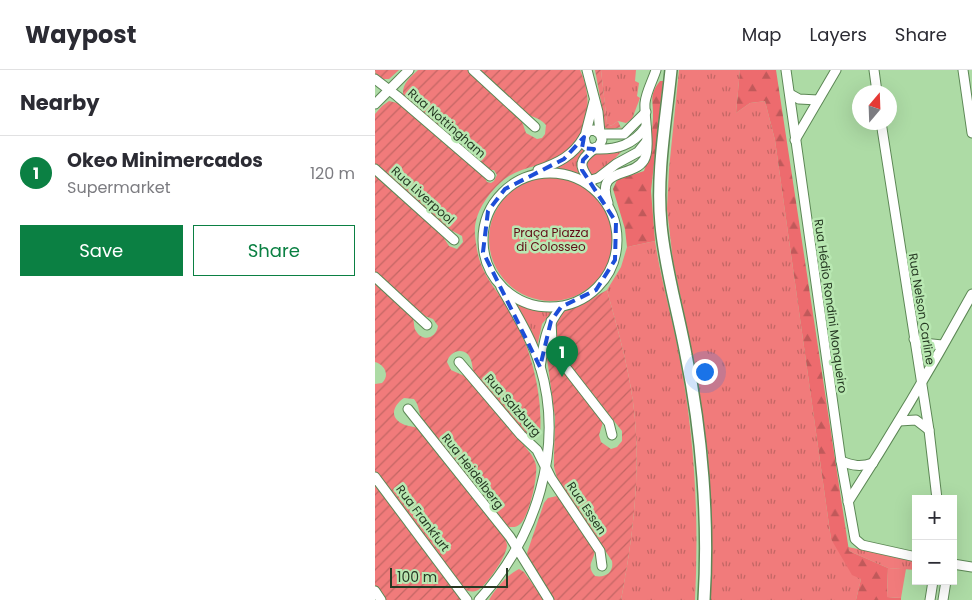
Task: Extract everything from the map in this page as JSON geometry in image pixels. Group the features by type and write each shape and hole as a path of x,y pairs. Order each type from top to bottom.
{"street":[{"path":"375,104 409,70"},
{"path":"473,70 535,127"},
{"path":"587,70 598,112 602,142 584,158 582,170 611,210"},
{"path":"501,287 523,300 548,308 561,307 580,301 603,283 615,260 618,237 616,222 606,196 607,183 614,175 637,167 644,160 647,141 645,100 656,70"},
{"name":"Rua Hédio Rondini Monqueiro","path":"786,70 841,461 855,539 859,544 912,555"},
{"path":"795,140 835,70"},
{"path":"873,70 876,85"},
{"path":"963,70 972,133"},
{"path":"653,80 658,76 671,74 660,181 660,210 666,265 687,356 697,424 702,473 704,600"},
{"name":"Rua Nottingham","path":"375,79 490,176"},
{"path":"789,94 799,99 818,100"},
{"path":"594,96 585,135 586,146 594,149 628,144 639,136 646,127"},
{"path":"479,600 517,548 539,498 550,422 540,367 533,348 490,270 483,252 482,238 488,211 505,189 516,181 569,156 585,135 594,130 600,133 624,134 646,112"},
{"name":"Rua Nelson Carline","path":"882,130 929,430 937,495"},
{"path":"528,176 554,172 588,179 598,178 638,152 647,141"},
{"path":"609,170 619,168 630,170"},
{"name":"Rua Liverpool","path":"375,169 455,240"},
{"path":"375,277 427,326"},
{"path":"848,502 921,385 942,345 971,297"},
{"path":"540,367 545,335 551,321 561,307"},
{"path":"551,321 552,342 557,356 609,423 612,436"},
{"path":"914,339 923,343 942,345"},
{"name":"Rua Salzburg","path":"459,362 521,435 537,450 545,465"},
{"name":"Rua Heidelberg","path":"408,409 517,548 549,600"},
{"path":"899,421 915,420 929,430"},
{"path":"841,461 856,466 874,463"},
{"name":"Rua Essen","path":"545,465 551,478 600,551 602,566"},
{"name":"Rua Frankfurt","path":"375,477 467,600"},
{"path":"957,565 972,567"},
{"path":"930,600 932,585"},
{"path":"943,600 945,585"},
{"path":"375,592 381,600"}],"highlighted area":[{"path":"584,137 582,148 594,149 583,160 582,170 616,222 615,260 596,290 561,307 551,321 540,367 483,252 488,211 505,189 564,159"}],"green space":[{"path":"375,70 399,70 389,79 383,79 376,76"},
{"path":"418,70 469,70 520,116 526,133 537,139 542,138 545,134 546,125 517,106 478,70 580,70 587,92 587,117 579,139 572,149 556,159 509,176 493,190 478,215 475,224 478,255 482,266 491,284 515,320 527,346 538,390 540,434 537,436 526,436 475,376 471,360 466,353 462,351 455,352 447,362 451,370 469,378 534,459 536,470 534,487 527,513 520,524 516,527 509,527 497,516 478,489 423,421 414,399 404,398 397,405 394,412 394,416 400,422 420,429 505,538 506,551 500,563 486,583 474,591 468,591 463,588 375,471 375,384 382,383 386,374 384,368 375,362 375,281 412,316 415,329 422,337 425,338 435,334 438,326 433,319 419,314 375,272 375,173 440,232 449,246 457,249 463,242 462,236 447,228 375,165 375,114 389,101 401,104 483,175 487,182 491,183 494,181 497,175 494,170 488,170 403,96 405,84"},
{"path":"595,70 601,70 607,123 611,126 618,121 621,127 609,130 604,127"},
{"path":"601,70 636,70 635,81 639,83 637,96 640,98 632,119 626,123 618,121 611,126 607,123"},
{"path":"679,70 740,70 736,113 750,103 765,101 775,140 831,539 861,579 856,600 709,600 711,539 708,454 684,313 673,261 667,209"},
{"path":"740,70 776,70 849,551 888,568 887,597 901,598 901,600 856,600 861,579 852,575 831,539 775,140 765,101 750,103 736,113"},
{"path":"660,81 663,81 651,191 655,241 627,247 625,229 613,189 617,180 644,171 651,138 652,99 656,86"},
{"path":"583,146 588,151 582,177 570,172 556,170 556,167"},
{"path":"619,149 622,151 601,173 591,175 585,168 587,158 594,154"},
{"name":"Praça Piazza di Colosseo","path":"551,177 575,182 586,187 595,195 603,204 608,215 613,239 608,263 603,274 595,283 586,291 575,296 551,301 527,296 516,291 507,283 499,274 494,263 489,239 494,215 499,204 507,195 516,187 527,182"},
{"path":"655,241 677,345 689,420 696,510 695,600 621,600 635,501 636,426 628,374 607,290 621,267 627,247"},
{"path":"607,290 628,374 636,426 635,501 621,600 553,600 529,560 527,553 544,503 548,498 557,496 560,498 595,551 591,564 592,573 595,576 603,576 612,568 612,561 557,478 554,467 555,418 545,343 545,340 603,422 599,435 601,442 611,449 617,447 622,441 622,431 562,355 557,345 554,322 558,314 582,304"},
{"path":"510,298 537,309 553,311 542,324 537,347"},
{"path":"375,484 458,593 461,600 386,600 375,585"},
{"path":"848,547 912,560 912,570 888,568 849,551"},
{"path":"888,568 906,569 901,598 887,597"},
{"path":"519,569 524,572 544,600 489,600 502,582"}],"place":[{"name":"Okeo Minimercados","path":"562,377"}]}
